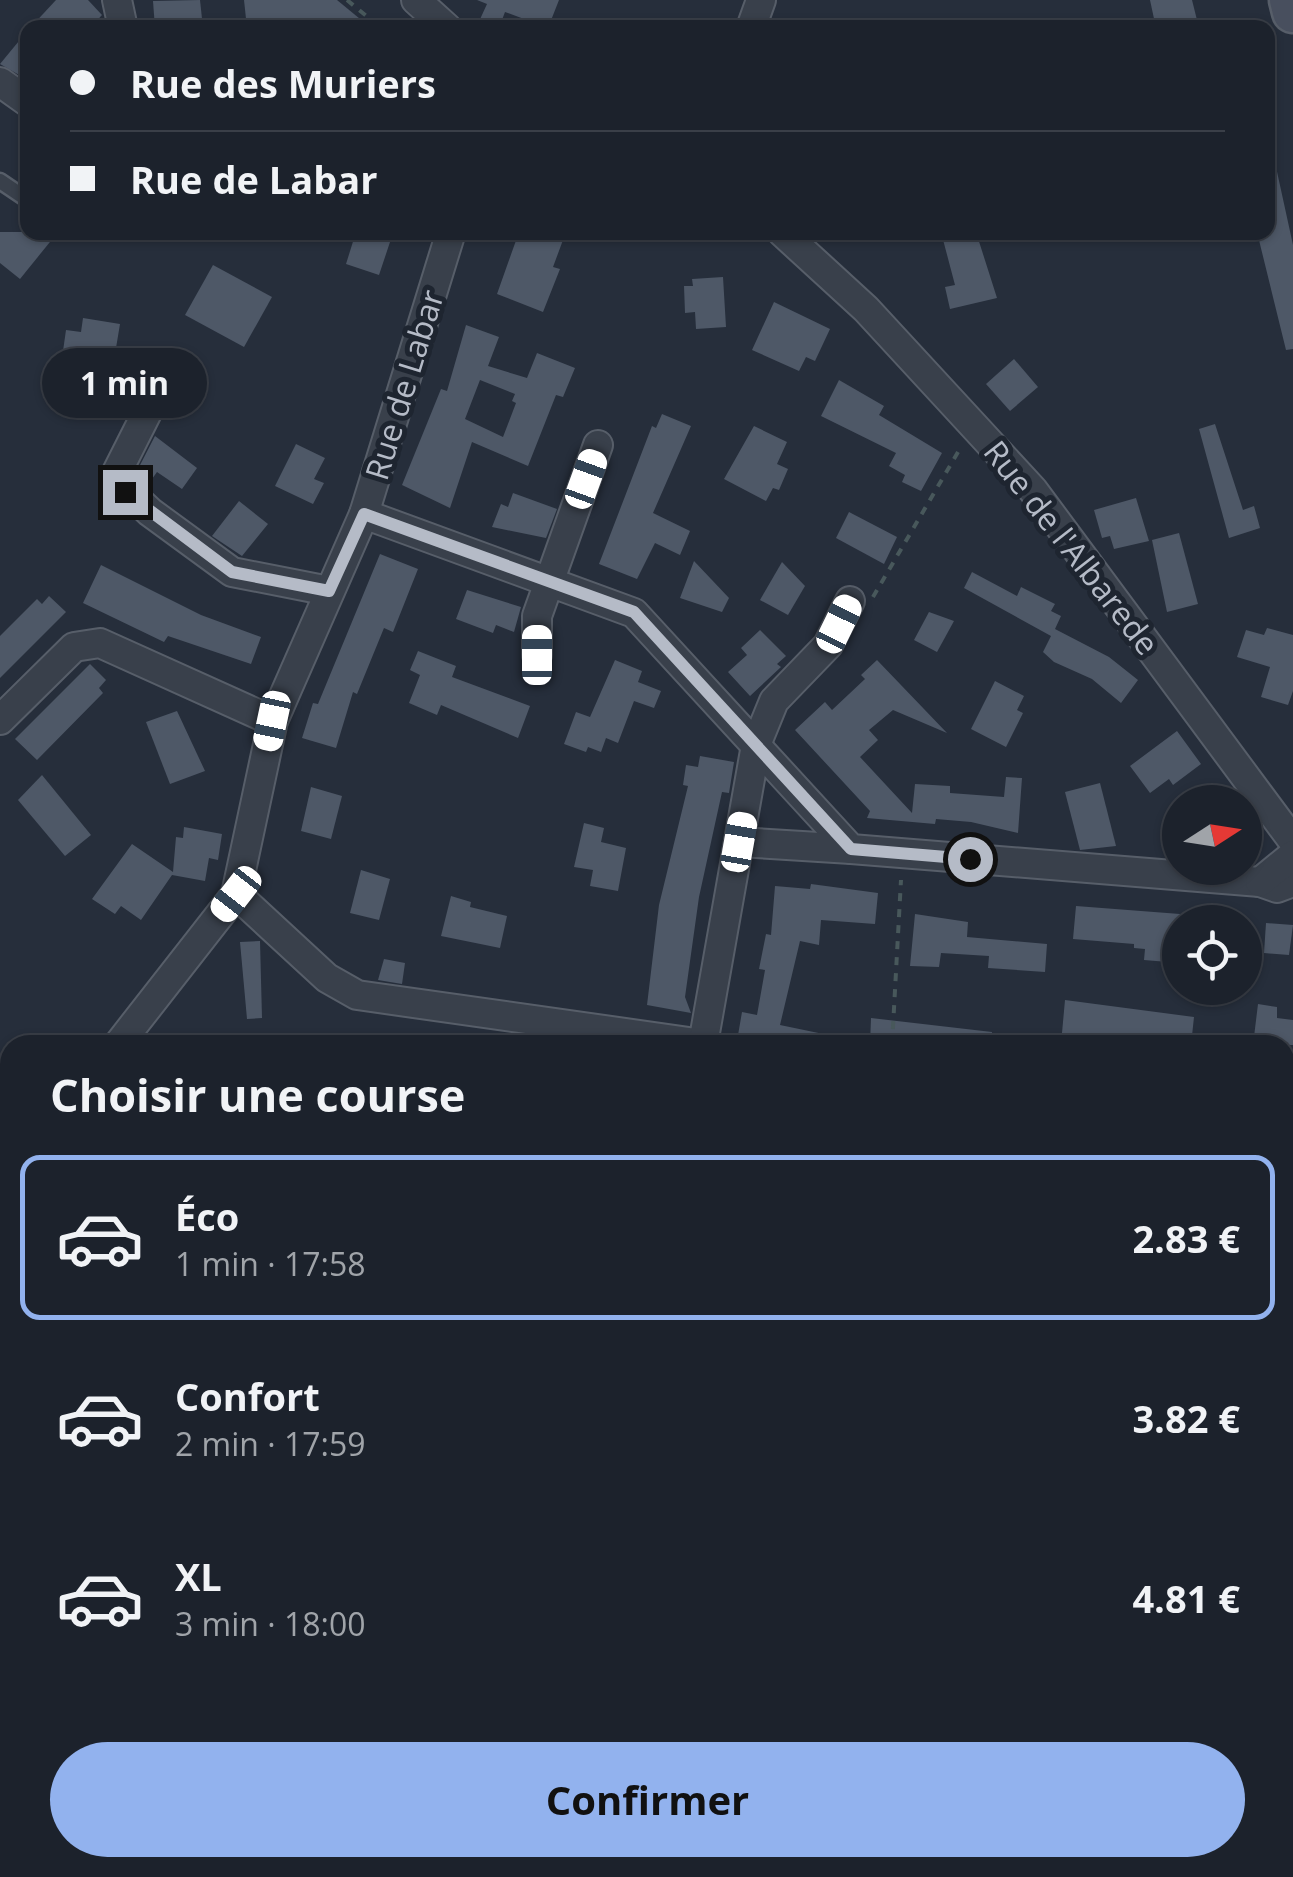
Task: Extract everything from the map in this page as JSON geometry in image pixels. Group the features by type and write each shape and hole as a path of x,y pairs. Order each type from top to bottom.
{"street":[{"path":"416,0 438,20"},
{"path":"1290,0 1293,12"},
{"name":"Rue de Labar","path":"126,1035 236,894 272,721 364,514 450,240"},
{"name":"Rue de l'Albarede","path":"791,240 866,309 1032,490 1293,841"},
{"path":"170,368 114,478 150,512 232,572 329,591"},
{"path":"537,655 537,616 598,444"},
{"path":"364,514 634,612 851,849"},
{"path":"706,1035 756,745 774,701 828,646 850,601"},
{"path":"0,720 74,647 100,644 272,721"},
{"path":"739,842 1162,874"},
{"path":"1262,880 1293,855"},
{"path":"1262,883 1277,888 1293,882"},
{"path":"236,894 327,978 357,996 639,1035"}],"path":[{"path":"348,0 372,20"},
{"path":"850,601 877,596 973,425"},
{"path":"893,1035 902,853"}],"building":[{"path":"56,0 88,0 102,15 97,20 37,20"},
{"path":"200,0 202,20 154,20 153,1"},
{"path":"244,0 337,0 361,20 246,20"},
{"path":"477,0 559,0 551,20 526,20 505,12 502,20 480,20 487,4"},
{"path":"1150,0 1192,0 1197,20 1154,20"},
{"path":"20,40 20,75 0,64"},
{"path":"1275,167 1293,245 1293,349 1286,350 1259,240 1275,240"},
{"path":"0,232 20,232 20,240 52,240 20,279 0,263"},
{"path":"354,240 391,240 379,275 346,264"},
{"path":"516,240 563,240 553,267 560,269 543,312 497,294"},
{"path":"943,240 979,240 997,298 950,309 945,287 955,285"},
{"path":"213,265 272,297 244,347 185,315"},
{"path":"723,277 726,327 696,329 695,312 685,313 684,286 693,286 692,279"},
{"path":"774,302 830,329 815,361 806,357 799,371 752,350"},
{"path":"83,318 120,324 110,384 132,387 125,417 80,412 88,356 63,351 66,330 81,332"},
{"path":"466,325 499,337 488,366 527,378 537,353 575,368 563,397 556,395 528,466 472,442 450,508 402,485 441,389 447,391","holes":["480,380 515,394 512,401 516,403 503,437 465,419"]},
{"path":"1014,359 1038,387 1010,411 986,384"},
{"path":"839,380 884,406 879,415 942,453 921,491 902,482 905,475 889,466 896,453 821,416"},
{"path":"662,414 691,426 653,513 690,531 680,555 655,543 637,579 599,564 652,426 656,428"},
{"path":"1215,424 1243,510 1254,506 1260,528 1229,538 1199,429"},
{"path":"754,426 787,442 777,464 788,469 779,490 773,488 766,501 724,479"},
{"path":"155,436 197,468 182,489 157,472 152,479 138,469"},
{"path":"296,444 325,458 314,479 324,483 313,504 275,486"},
{"path":"513,493 557,509 546,538 492,527 501,504 508,507"},
{"path":"1136,498 1149,541 1114,549 1110,536 1102,538 1094,510"},
{"path":"239,501 268,524 242,556 212,536"},
{"path":"849,512 897,537 884,564 836,538"},
{"path":"1179,533 1198,604 1167,612 1152,540"},
{"path":"380,554 418,569 393,632 384,628 357,694 353,692 336,748 302,738 313,703 318,704"},
{"path":"694,561 729,598 722,612 680,598"},
{"path":"782,562 805,586 788,615 760,600"},
{"path":"101,565 201,615 261,637 251,664 168,636 164,642 83,603"},
{"path":"972,572 1017,596 1021,587 1055,604 1051,611 1061,616 1055,629 1109,657 1138,680 1121,703 1092,679 1054,662 1043,652 1051,636 964,588"},
{"path":"467,590 521,607 514,632 496,625 493,633 456,619"},
{"path":"49,596 66,612 0,678 0,636 37,599 42,604"},
{"path":"929,612 954,621 937,652 914,640"},
{"path":"1267,628 1293,635 1293,691 1288,705 1261,697 1270,667 1237,657 1246,630 1264,635"},
{"path":"760,630 786,656 777,664 781,667 750,696 728,672 747,655 741,648"},
{"path":"418,651 456,666 452,677 530,706 518,738 441,705 437,715 409,703 420,675 410,670"},
{"path":"615,660 642,671 638,682 661,691 654,708 634,701 618,743 606,738 601,752 588,747 586,752 564,744 576,712 590,717"},
{"path":"877,660 947,733 893,710 869,730 878,740 860,757 912,813 915,784 950,786 950,793 1004,797 1006,777 1022,778 1018,833 971,822 936,819 935,824 867,818 870,811 795,730 825,702 832,710 865,679 861,675"},
{"path":"90,664 106,680 99,688 103,693 37,760 15,739"},
{"path":"995,681 1024,696 1017,710 1023,713 1006,747 971,729"},
{"path":"177,711 205,771 170,784 146,722"},
{"path":"1177,731 1201,764 1173,785 1169,779 1150,793 1130,766"},
{"path":"700,756 734,762 729,793 722,792 699,897 685,997 691,1013 647,1005 659,905 688,786 683,785 686,765 698,767"},
{"path":"42,775 91,835 65,856 18,800"},
{"path":"1100,783 1116,846 1080,850 1065,792"},
{"path":"311,787 342,796 331,839 301,831"},
{"path":"584,823 604,828 601,842 626,848 618,891 590,886 593,870 574,867"},
{"path":"184,827 222,834 218,860 209,858 205,881 172,875 141,920 121,906 115,914 92,899 132,844 173,872 176,837 183,838"},
{"path":"361,870 390,879 379,920 350,913"},
{"path":"811,884 878,893 875,924 821,920 819,945 800,941 780,1025 828,1035 738,1035 742,1012 757,1015 765,970 759,969 766,934 771,935 775,886 810,889"},
{"path":"451,896 471,902 470,907 507,916 500,948 441,936"},
{"path":"1076,906 1162,913 1162,962 1144,960 1145,949 1134,948 1134,944 1073,939"},
{"path":"915,914 968,922 967,937 1047,944 1045,972 988,968 989,956 941,953 939,967 910,966"},
{"path":"1266,923 1293,925 1289,955 1264,953"},
{"path":"260,941 262,1018 247,1019 240,942"},
{"path":"384,959 405,963 402,984 378,980"},
{"path":"1065,1000 1194,1017 1192,1035 1062,1033"},
{"path":"1258,1005 1277,1007 1277,1018 1293,1020 1293,1035 1254,1035"},
{"path":"871,1018 992,1032 992,1035 870,1035"}],"route":[{"path":"125,492 232,572 329,591 364,514 634,612 851,849 970,859"}]}
